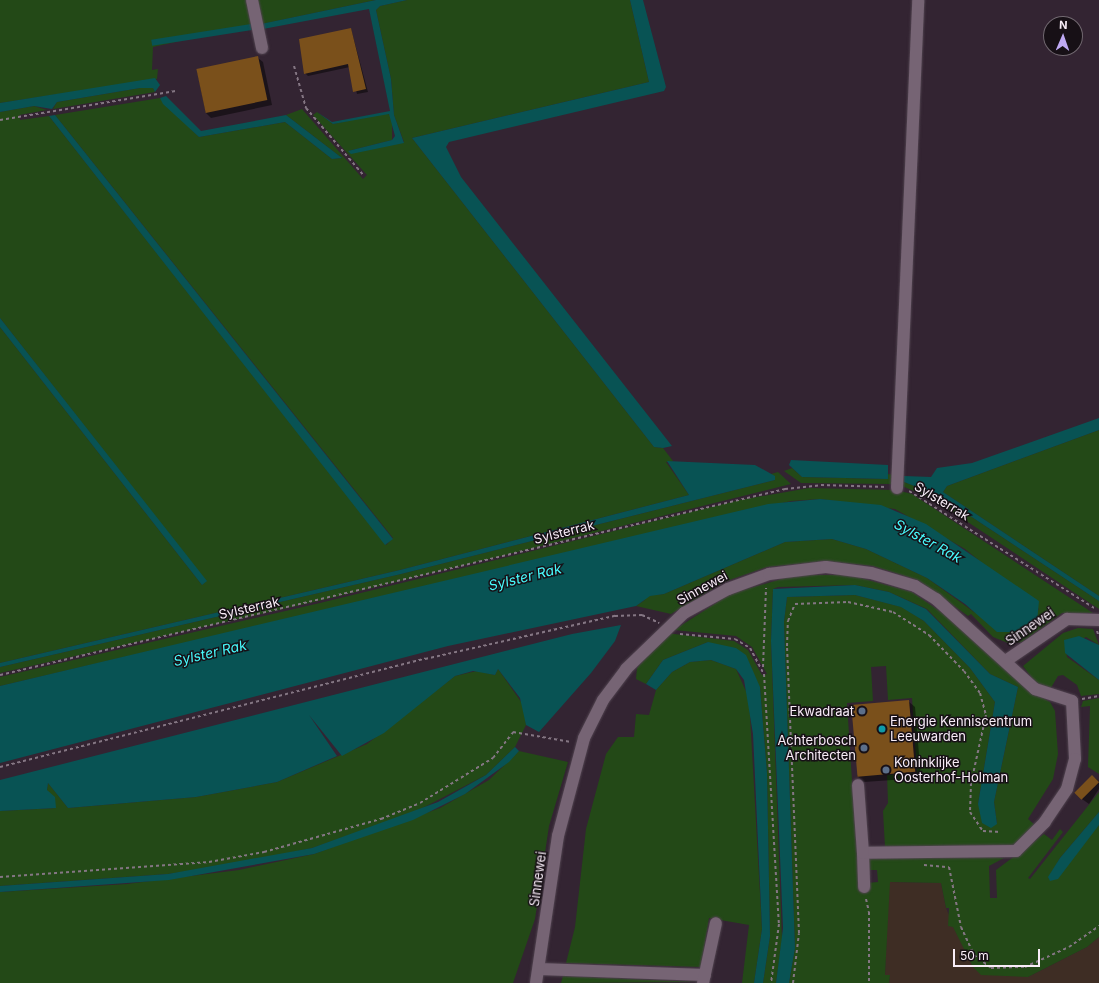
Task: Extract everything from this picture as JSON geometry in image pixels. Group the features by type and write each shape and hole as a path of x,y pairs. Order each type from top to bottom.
{"street":[{"path":"252,0 262,48"},
{"path":"897,488 918,0"},
{"name":"Sinnewei","path":"536,983 558,836 582,743 603,700 665,628 707,599 769,574 826,568 894,578 936,599 1007,660 1061,622 1074,618 1098,620"},
{"path":"863,853 1016,851 1045,822 1067,789 1075,759 1072,701 1035,689 1007,660"},
{"path":"858,785 864,887"},
{"path":"539,969 704,979 716,923"}],"path":[{"path":"294,66 308,112 364,176"},
{"path":"0,120 176,91"},
{"name":"Sylsterrak","path":"0,675 785,488 821,484 897,488 923,497 1088,604 1097,611 1098,620"},
{"path":"769,574 764,610 763,670 779,924 771,983"},
{"path":"793,983 799,933 787,646 789,616 795,604 848,602 893,612 928,635 964,671 980,693 986,715 971,783 970,812 983,831 1001,832"},
{"path":"0,767 425,659 616,616 642,615 665,628 685,635 735,639 750,648 763,670"},
{"path":"1072,701 1099,696"},
{"path":"0,877 209,862 264,852 381,819 420,803 493,758 513,732 582,743"},
{"path":"918,865 949,867 961,928 974,955 991,968 1024,966 1069,947 1099,926"},
{"path":"864,887 870,912 869,983"}],"shaded area":[{"path":"0,0 249,0 251,25 153,47 152,70 158,69 157,79 0,103"},
{"path":"255,0 376,0 262,24"},
{"path":"407,0 630,0 649,82 412,138 654,447 663,448 673,461 666,462 689,495 400,570 0,663 0,327 202,585 206,581 0,318 0,112 34,106 47,110 19,115 20,120 49,116 386,545 393,538 55,115 160,98 199,137 285,122 332,159 342,158 286,115 302,109 363,179 367,175 313,115 317,112 333,124 386,113 392,116 392,140 348,151 404,142 394,115 391,79 376,10 380,6"},
{"path":"140,88 153,88 155,92 53,109 57,102"},
{"path":"1099,430 1099,596 943,492 947,486"},
{"path":"792,468 802,477 887,479 888,474 895,475 892,484 801,483 784,471"},
{"path":"778,472 791,484 327,599 0,673 0,667 401,574 775,480 771,474"},
{"path":"902,477 904,482 940,496 1099,601 1099,609 933,499 902,486"},
{"path":"809,488 896,490 912,494 1093,613 1062,613 1022,642 1008,643 993,637 971,614 968,616 918,580 873,566 826,561 767,567 724,582 671,614 636,606 645,600 591,601 664,594 785,542 832,539 866,549 927,578 974,612 1023,628 1039,609 965,549 895,509 820,499 791,501 0,686 0,677 320,603 740,500"},
{"path":"795,575 850,575 912,592 961,626 1025,688 1050,702 1055,711 1058,754 1053,779 1028,819 1035,825 1015,846 885,847 883,811 888,803 887,775 917,773 912,698 888,700 886,666 871,667 873,701 847,703 856,842 866,883 878,882 877,870 867,870 869,859 873,858 989,856 1004,858 989,866 990,898 997,898 996,870 1044,834 1052,840 1060,829 1063,832 1028,878 1030,879 1099,792 1099,812 1060,858 1048,879 1099,825 1099,937 1087,947 1028,977 981,975 973,967 953,927 948,926 949,908 946,908 941,883 890,882 885,975 890,975 889,983 789,983 795,948 784,622 787,597 855,595 902,607 924,621 970,668 995,702 978,804 997,824 994,802 1018,687 990,674 927,609 889,592 855,585 778,587 773,589 771,641 782,940 776,983 763,983 770,936 767,773 760,687 708,642 663,660 646,684 636,679 637,668 666,633 734,641 748,650 762,675 767,674 752,647 736,636 674,630 730,594"},
{"path":"1078,628 1093,629 1099,645 1086,637 1066,649 1067,657 1099,680 1099,694 1081,696 1077,685 1063,675 1058,676 1049,691 1038,686 1023,666 1063,633"},
{"path":"711,660 736,669 749,698 762,929 754,983 742,983 749,925 709,918 701,967 566,963 575,927 586,829 606,754 618,737 634,737 636,714 649,715 656,690 672,672 690,662"},
{"path":"498,669 524,706 526,725 515,747 486,775 411,814 312,848 238,864 168,874 0,886 0,811 56,808 47,790 48,783 68,808 196,797 277,782 367,744 455,676 477,671 495,675"},
{"path":"1099,698 1099,774 1088,767 1090,706 1081,707 1083,701"},
{"path":"519,751 568,762 549,826 535,919 513,983 0,983 0,892 127,884 239,870 314,854 440,808 489,780"},
{"path":"889,882 941,883 946,908 957,934 1028,977 1087,947 1099,937 1099,983 889,983 890,975 885,975"},
{"path":"563,976 699,982 561,983"}],"water":[{"path":"376,0 407,0 380,6 376,10 391,79 394,115 404,143 351,154 348,151 392,140 395,136 389,114 333,124 317,112 332,122 390,111 369,9 263,29 261,24"},
{"path":"630,0 643,0 666,87 664,91 449,142 446,147 461,177 672,446 663,448 654,447 412,138 649,82"},
{"path":"251,24 252,30 152,46 151,40"},
{"path":"155,78 160,85 155,92 153,88 140,88 57,102 52,109 34,106 0,112 0,103"},
{"path":"166,96 201,131 286,115 342,158 332,159 285,122 199,137 163,104 160,98"},
{"path":"55,115 393,539 385,545 49,116"},
{"path":"0,318 207,581 202,585 0,327"},
{"path":"1099,418 1099,430 947,486 943,492 1099,596 1099,601 940,496 904,482 904,476 931,477 937,468 972,463"},
{"path":"791,460 888,465 888,479 802,477 789,465"},
{"path":"667,461 755,465 775,476 775,480 401,574 0,667 0,663 400,570 689,495"},
{"name":"Sylster Rak","path":"820,499 881,505 926,524 1039,601 1037,622 1029,623 1014,632 997,632 965,604 927,578 866,549 832,539 785,542 664,594 650,596 636,606 448,646 0,763 0,686 768,504"},
{"path":"855,585 889,592 926,609 990,674 1018,687 994,802 997,824 991,828 982,823 978,804 995,702 970,668 924,621 901,607 855,595 787,597 784,622 795,948 789,983 776,983 783,928 771,641 773,589"},
{"path":"621,625 615,641 591,673 539,732 526,725 520,698 498,669 495,675 473,671 455,676 384,733 342,756 309,715 337,756 277,782 196,797 68,808 48,783 47,790 55,797 56,808 0,811 0,780 572,634"},
{"path":"1079,636 1099,645 1099,680 1065,653 1064,640"},
{"path":"708,642 736,648 746,655 760,687 767,773 770,936 763,983 754,983 762,929 753,734 744,680 736,669 711,660 690,662 672,672 656,690 646,684 663,660"},
{"path":"515,747 519,751 509,762 465,794 413,820 314,854 169,880 0,892 0,886 168,874 312,848 438,802 486,775"},
{"path":"1099,812 1099,825 1058,879 1050,881 1048,877 1060,858"}],"building":[{"path":"351,28 366,89 353,92 348,64 304,74 299,39"},
{"path":"258,56 267,100 206,113 196,69"},
{"name":"Energie Kenniscentrum Leeuwarden","path":"909,700 915,772 857,777 851,705"},
{"path":"1092,775 1099,782 1081,800 1074,793"}],"place":[{"name":"Ekwadraat","path":"862,711"},
{"name":"Energie Kenniscentrum Leeuwarden","path":"882,729"},
{"name":"Achterbosch Architecten","path":"864,748"},
{"name":"Koninklijke Oosterhof-Holman","path":"886,770"}]}
